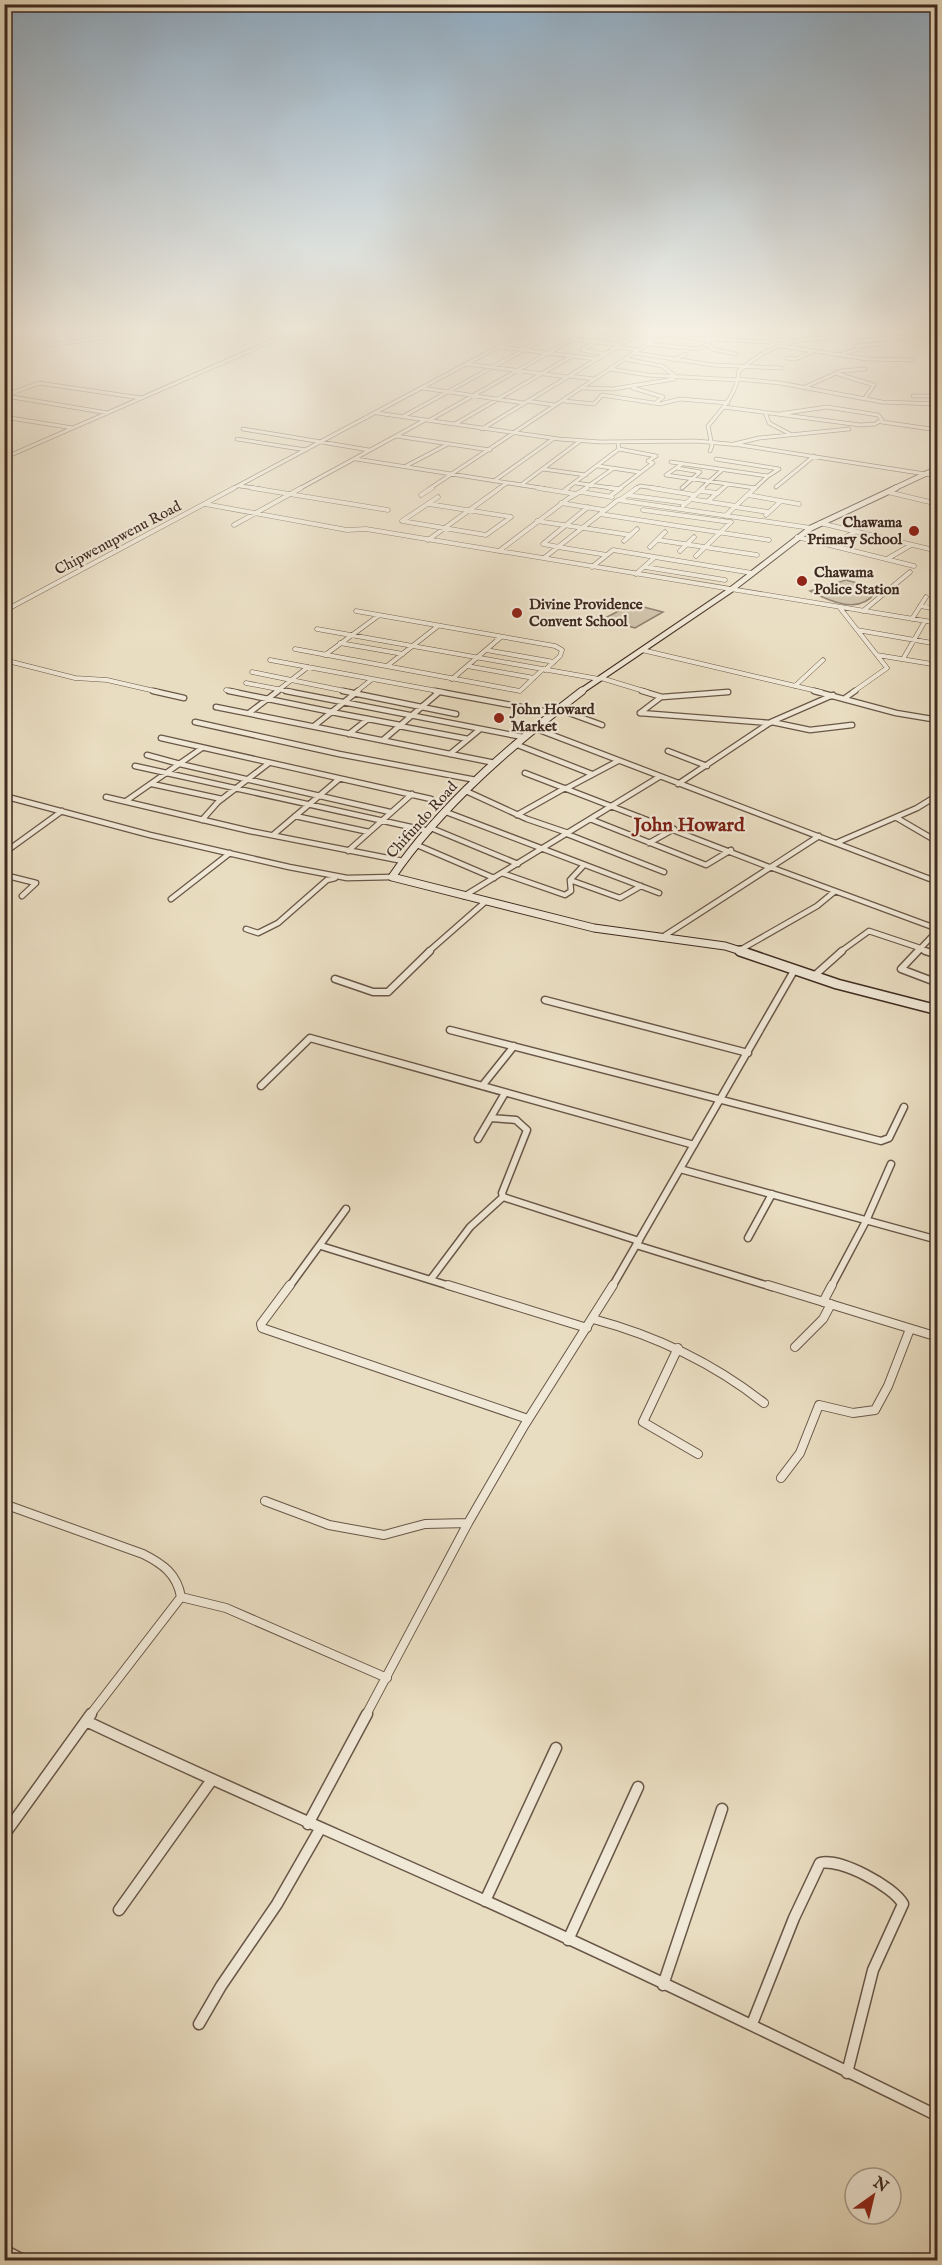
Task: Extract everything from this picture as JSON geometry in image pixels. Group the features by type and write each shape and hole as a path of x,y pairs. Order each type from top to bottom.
{"street":[{"path":"4,458 53,437"},
{"path":"289,437 370,450"},
{"name":"Chipwenupwenu Road","path":"4,611 331,437"},
{"path":"234,525 394,437"},
{"path":"400,437 490,450"},
{"path":"421,495 510,437"},
{"path":"540,437 618,443 710,442 938,476"},
{"path":"709,437 712,446 710,451"},
{"path":"733,445 743,441 773,437"},
{"path":"494,481 553,438"},
{"path":"237,439 307,450"},
{"path":"520,485 581,441"},
{"path":"618,443 619,448"},
{"path":"405,466 448,444"},
{"path":"565,491 619,448"},
{"path":"610,496 653,463 648,462 656,456 619,448"},
{"path":"776,487 814,456"},
{"path":"356,459 811,528"},
{"path":"716,459 779,469 768,476 725,516"},
{"path":"671,462 768,476"},
{"path":"682,464 666,475 755,488"},
{"path":"598,466 639,472"},
{"path":"499,551 561,503 592,485 614,468"},
{"path":"677,468 700,472 682,488"},
{"name":"Chifundo Road","path":"938,468 811,528 732,589 556,711 523,737 476,780 403,861 392,878 594,928 661,938 688,939 740,950 814,976 938,1010"},
{"path":"543,469 586,475"},
{"path":"680,509 722,470"},
{"path":"428,540 507,483"},
{"path":"576,483 618,489"},
{"path":"708,501 728,484"},
{"path":"240,486 388,510"},
{"path":"544,558 604,510 640,486 696,495"},
{"path":"631,518 665,490"},
{"path":"700,491 718,493"},
{"path":"888,492 938,504"},
{"path":"627,495 686,503"},
{"path":"748,495 799,504"},
{"path":"438,497 402,521 486,535"},
{"path":"691,499 768,512"},
{"path":"759,521 781,501"},
{"path":"561,503 604,510"},
{"path":"205,504 347,530 366,529 938,623"},
{"path":"428,504 511,517 469,546"},
{"path":"588,507 543,543 606,555"},
{"path":"643,510 730,522"},
{"path":"688,527 704,512"},
{"path":"600,514 769,540"},
{"path":"696,556 736,517"},
{"path":"537,521 630,535"},
{"path":"820,523 938,551"},
{"path":"624,541 637,529"},
{"path":"650,547 665,532"},
{"path":"831,545 856,532"},
{"path":"680,551 694,537"},
{"path":"797,537 914,566"},
{"path":"658,540 757,555"},
{"path":"886,559 911,545"},
{"path":"592,567 615,550 752,573"},
{"path":"636,574 655,556"},
{"path":"699,584 717,566"},
{"path":"645,567 725,580"},
{"path":"863,611 910,572"},
{"path":"934,592 938,586"},
{"path":"912,619 926,597"},
{"path":"920,606 938,609"},
{"path":"840,607 887,668 845,698"},
{"path":"295,649 520,692 562,653 559,648 356,611"},
{"path":"325,655 378,616"},
{"path":"903,659 925,621"},
{"path":"387,666 438,626"},
{"path":"317,629 600,679 662,697 728,692"},
{"path":"856,630 938,644"},
{"path":"452,679 501,637"},
{"path":"340,643 403,654"},
{"path":"486,650 554,662"},
{"path":"642,651 834,695 896,713 938,720"},
{"path":"877,655 938,665"},
{"path":"4,660 75,678 107,680 183,698"},
{"path":"270,660 438,693 556,711 602,725"},
{"path":"795,686 823,660"},
{"path":"467,666 534,678"},
{"path":"249,713 308,668"},
{"path":"252,672 456,714"},
{"path":"314,726 371,680"},
{"path":"246,683 523,737"},
{"path":"226,690 468,739"},
{"path":"383,740 438,693"},
{"path":"678,784 771,723 834,695"},
{"path":"662,697 639,713 771,723 810,730 852,724"},
{"path":"216,707 495,763"},
{"path":"350,734 368,719"},
{"path":"195,722 351,757 476,780"},
{"path":"534,728 936,880"},
{"path":"450,754 479,730"},
{"path":"160,738 431,799"},
{"path":"515,744 592,774"},
{"path":"126,801 202,748"},
{"path":"668,751 707,766"},
{"path":"147,755 390,812"},
{"path":"517,815 618,761"},
{"path":"202,820 222,799 269,763"},
{"path":"135,766 380,822 430,830 518,864"},
{"path":"525,773 731,850 834,892 938,929 901,969 938,983"},
{"path":"464,896 659,777"},
{"path":"273,835 339,779"},
{"path":"152,784 222,799"},
{"path":"466,791 517,815 664,872"},
{"path":"348,851 412,794"},
{"path":"836,843 897,818 938,795"},
{"path":"4,796 113,826 341,877 392,878"},
{"path":"106,797 202,820 403,861"},
{"path":"4,853 62,811"},
{"path":"446,813 658,893"},
{"path":"296,816 369,832"},
{"path":"897,818 938,842"},
{"path":"590,819 706,865 731,850"},
{"path":"650,843 674,829"},
{"path":"661,938 819,836"},
{"path":"417,845 494,878"},
{"path":"171,899 230,853"},
{"path":"502,873 563,895 571,891 570,880 584,865"},
{"path":"4,875 36,883 22,896"},
{"path":"246,929 258,933 278,923 327,880 341,877"},
{"path":"570,880 620,898 641,886"},
{"path":"740,950 817,906 834,892"},
{"path":"335,979 373,992 388,992 447,934 485,902"},
{"path":"814,976 852,942 869,931 938,955"},
{"path":"308,1824 468,1523 528,1419 593,1319 638,1243 796,968"},
{"path":"545,1000 748,1053"},
{"path":"450,1030 881,1141 889,1138 904,1107"},
{"path":"261,1086 310,1038 694,1145"},
{"path":"482,1086 514,1046"},
{"path":"478,1139 506,1093"},
{"path":"431,1279 470,1227 503,1197 527,1130 520,1121 491,1118"},
{"path":"795,1347 823,1320 827,1303 891,1164"},
{"path":"680,1168 938,1240"},
{"path":"748,1238 772,1194"},
{"path":"503,1197 638,1243 938,1337"},
{"path":"346,1209 321,1246 261,1324 262,1328 528,1419"},
{"path":"321,1246 587,1328"},
{"path":"593,1319 654,1336 725,1373 764,1403"},
{"path":"781,1478 800,1453 819,1405 837,1408 851,1415 875,1410 888,1386 910,1329"},
{"path":"678,1348 644,1422 698,1454"},
{"path":"265,1501 329,1525 384,1535 425,1524 468,1523"},
{"path":"4,1504 143,1554 161,1563 173,1573 179,1585 181,1597 86,1721 4,1835"},
{"path":"181,1597 226,1608 387,1678"},
{"path":"86,1721 211,1780 485,1901 663,1985 752,2024 847,2073 938,2116"},
{"path":"485,1901 556,1748"},
{"path":"118,1910 211,1780"},
{"path":"568,1940 638,1787"},
{"path":"663,1985 722,1809"},
{"path":"199,2024 221,1986 277,1904 320,1829"},
{"path":"752,2024 794,1918 820,1863 828,1861 865,1876 897,1894 903,1904 873,1970 847,2073"},
{"path":"4,2250 22,2260"}],"shaded area":[{"path":"846,580 868,586 875,593 868,600 852,605 826,599 810,591"},
{"path":"632,604 663,612 635,628 603,619"}],"place":[{"name":"Chawama Primary School","path":"914,531"},
{"name":"Chawama Police Station","path":"802,581"},
{"name":"Divine Providence Convent School","path":"517,613"},
{"name":"John Howard Market","path":"499,718"}],"district":[{"name":"John Howard","path":"689,825"}]}
